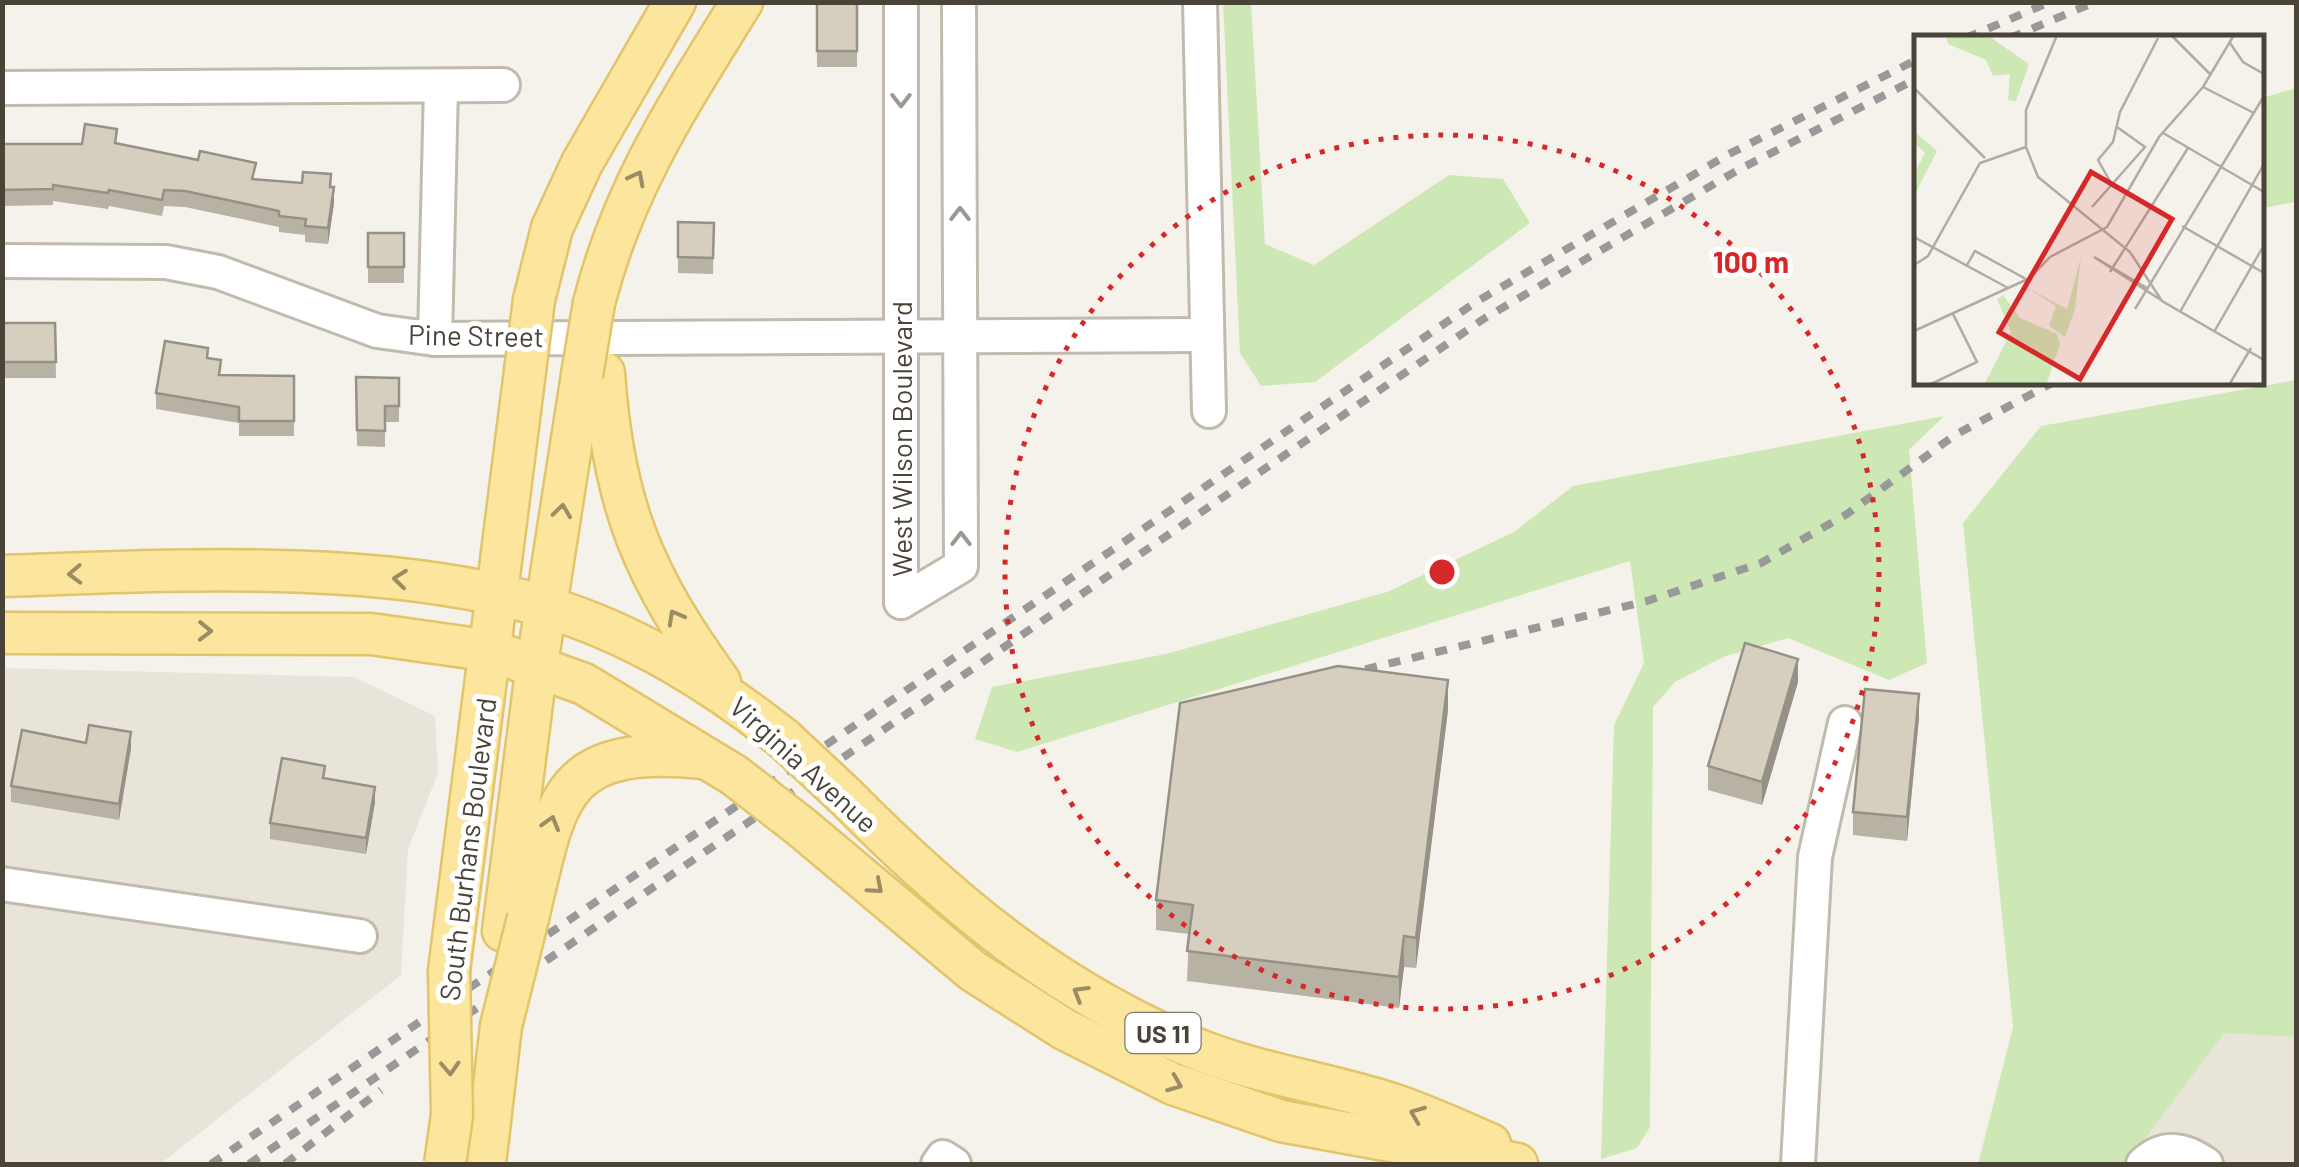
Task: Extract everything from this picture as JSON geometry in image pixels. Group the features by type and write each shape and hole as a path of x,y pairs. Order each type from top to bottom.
{"main road":[{"path":"496,594 534,300 552,228 582,163 675,2"},
{"path":"537,664 593,374 609,245 630,190 742,2"},
{"path":"593,374 623,509 647,566 684,633 731,697"},
{"name":"Virginia Avenue","path":"2,576 282,574 397,578 496,594 548,608 672,660 731,697 784,740 1004,942 1086,998 1195,1048 1298,1082 1396,1106 1540,1164"},
{"name":"South Burhans Boulevard","path":"445,1164 452,1115 448,971 492,651 496,594"},
{"name":"Virginia Avenue","path":"2,634 371,634 492,651 537,664 584,684 723,766 973,971 1064,1029 1173,1084 1281,1121 1517,1164"},
{"name":"South Burhans Boulevard","path":"485,1164 516,925 537,664"},
{"path":"516,925 553,813 582,775 608,762 652,753 723,766"}],"street":[{"name":"West Wilson Boulevard","path":"901,2 900,602 961,566 959,2"},
{"path":"1200,2 1209,412"},
{"path":"2,88 503,84"},
{"path":"435,338 441,86"},
{"name":"Pine Street","path":"2,261 184,266 218,272 377,331 435,338 1205,335"},
{"path":"1798,1164 1814,857 1845,722"},
{"path":"2,884 360,936"},
{"path":"2143,1164 2156,1152 2178,1149 2206,1164"},
{"path":"938,1164 943,1156 954,1164"}],"shaded area":[{"path":"3,668 354,677 435,716 438,773 408,849 401,975 160,1164 3,1164"},
{"path":"2224,1032 2296,1037 2296,1164 2126,1164"}],"green space":[{"path":"1223,3 1251,3 1265,244 1314,265 1449,175 1503,179 1530,223 1315,382 1261,386 1240,353"},
{"path":"2296,88 2296,202 2264,208 2264,97"},
{"path":"2296,380 2296,1037 2224,1033 2126,1164 1978,1164 2013,1027 1963,523 2041,426"},
{"path":"1944,416 1909,450 1927,663 1889,680 1788,638 1723,657 1675,682 1653,707 1650,1127 1637,1148 1601,1159 1614,725 1644,663 1630,561 1017,752 975,739 992,687 1166,654 1387,592 1514,532 1573,486"}],"building":[{"path":"817,2 857,2 857,51 817,51"},
{"path":"85,124 117,129 115,143 198,160 200,151 256,163 252,179 302,183 303,172 331,174 330,187 334,187 328,228 305,226 306,219 279,216 279,211 185,191 164,190 162,200 53,185 53,189 2,190 2,144 82,144"},
{"path":"678,222 714,223 713,258 678,257"},
{"path":"368,233 404,233 404,267 368,267"},
{"path":"2,323 55,323 56,362 2,362"},
{"path":"165,341 208,348 207,358 221,360 219,375 294,376 294,421 239,421 239,407 156,393"},
{"path":"356,377 399,378 399,406 385,406 385,431 357,430"},
{"path":"1745,643 1798,659 1762,782 1708,766"},
{"path":"1338,666 1448,680 1416,938 1404,936 1399,977 1187,951 1193,905 1156,900 1180,703"},
{"path":"1865,689 1919,694 1907,817 1853,812"},
{"path":"89,725 131,732 119,804 11,786 22,730 86,743"},
{"path":"282,758 325,766 323,778 375,787 366,838 270,823"}],"railway":[{"path":"1973,35 2050,2"},
{"path":"2017,35 2095,2"},
{"path":"211,1164 1476,302 1729,154 1914,61"},
{"path":"249,1164 1485,318 1738,170 1914,80"},
{"path":"1342,675 1647,601 1761,563 1847,514 1955,435 2048,385"},
{"path":"285,1164 381,1090"}]}
